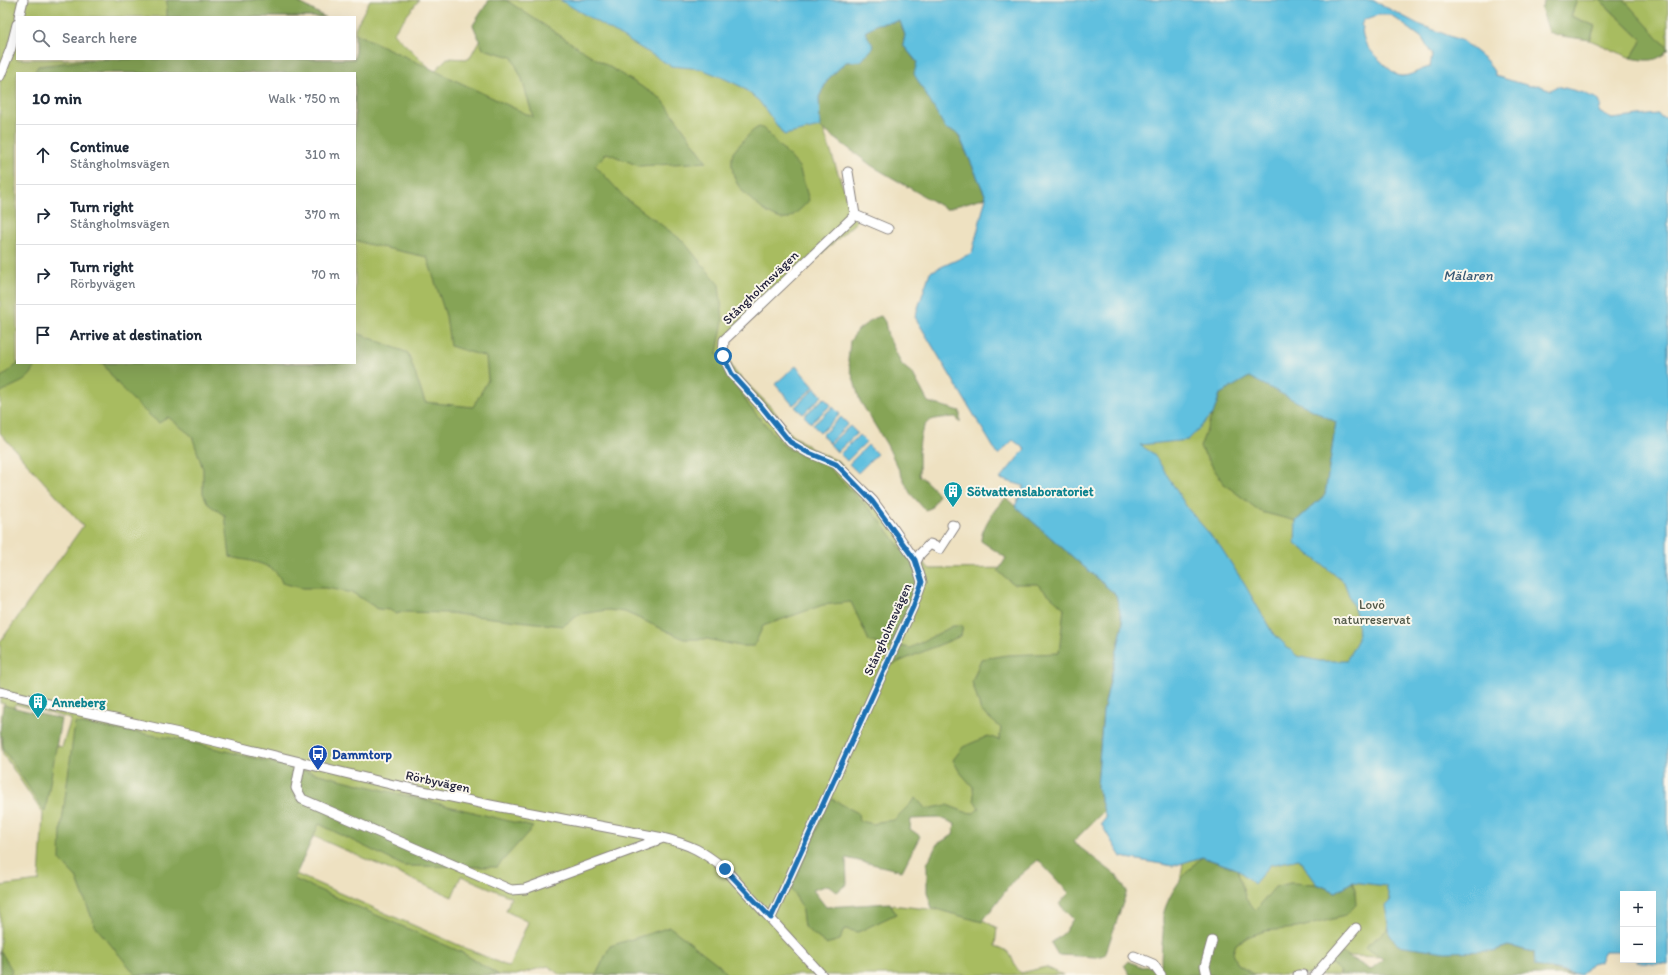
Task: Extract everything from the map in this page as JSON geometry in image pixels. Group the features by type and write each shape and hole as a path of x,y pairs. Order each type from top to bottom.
{"street":[{"path":"19,16 23,0"},
{"path":"0,76 11,48 16,28"},
{"path":"848,172 855,215 888,229"},
{"name":"Stångholmsvägen","path":"771,918 913,607 922,582 916,562 872,501 836,464 807,452 790,442 761,406 732,374 723,356 724,340 855,215"},
{"path":"916,562 920,554 930,544 940,549 955,526 952,525"},
{"name":"Rörbyvägen","path":"0,692 394,785 688,844 707,854 725,869 822,975"},
{"path":"301,762 296,788 302,799 511,890 525,888 663,838"},
{"path":"1314,975 1356,928"},
{"path":"1207,975 1205,966 1212,941"},
{"path":"1134,956 1153,964 1160,975"},
{"path":"1298,975 1303,975"}],"green space":[{"name":"Lovö naturreservat","path":"0,0 295,0 323,16 16,16 16,60 356,60 356,26 370,0 419,0 393,33 434,72 447,58 469,59 501,0 876,0 822,126 852,214 857,221 733,336 727,346 728,359 735,372 772,408 789,432 812,449 838,461 921,561 930,569 1019,568 1067,561 980,268 991,163 1650,891 1620,891 1620,895 1385,957 1346,956 1339,975 1164,975 1166,971 1186,844 1116,796 1050,820 983,920 997,928 995,946 1007,951 1021,973 1046,967 1063,975 560,975 548,966 516,975 0,975 0,886 39,881 43,814 3,754 1,729 5,704 0,703 0,642 83,526 0,433","holes":["15,704 71,719 62,747 5,732","919,802 925,809 978,823 937,910 891,905 852,927 792,890 859,831 893,823","313,836 452,897 461,876 511,897 506,911 528,922 509,967 296,874"]},
{"path":"167,0 294,0 322,16 167,16"},
{"path":"489,0 506,0 585,52 662,99 707,162 639,166 607,153 595,165 625,198 683,241 719,285 723,321 717,353 749,406 785,447 825,464 878,518 913,564 919,584 890,648 869,641 851,602 823,605 763,626 754,646 740,646 707,639 684,639 625,612 608,610 580,614 563,626 448,613 403,612 396,614 390,610 378,609 353,593 326,588 302,588 282,583 279,576 268,567 253,561 230,557 225,516 208,504 203,493 203,469 192,436 168,417 159,423 143,410 115,380 104,364 356,364 356,332 408,353 425,402 473,407 488,380 486,357 450,346 446,316 427,257 356,240 356,72 35,72 38,66 89,60 356,60 356,33 533,117 522,79 512,57 483,49 473,25"},
{"path":"1545,0 1577,0 1571,16 1595,26 1590,40 1561,36 1549,32 1541,8"},
{"path":"1577,0 1600,0 1642,40 1631,58 1590,40 1595,26 1571,16"},
{"path":"1600,0 1624,0 1668,48 1665,53 1657,59 1652,60 1631,58 1642,40"},
{"path":"1611,0 1668,0 1668,51 1667,50 1664,55"},
{"path":"900,21 905,35 903,45 928,80 950,118 986,197 946,209 872,166 820,127 819,97 828,79 846,62 861,61 865,32 877,24"},
{"path":"759,127 765,129 799,167 809,200 799,211 787,219 781,219 774,216 753,201 738,185 732,170 732,157 736,148 750,133"},
{"path":"881,316 885,322 888,336 902,365 913,374 928,402 960,411 960,423 956,417 941,418 931,420 924,427 919,447 919,475 935,490 938,496 931,508 925,510 910,493 887,445 860,401 848,361 850,341 858,330 874,318"},
{"path":"18,364 36,364 26,379 0,393 0,378"},
{"path":"1249,376 1336,422 1325,495 1296,521 1261,512 1223,483 1200,447 1220,394"},
{"path":"1006,498 1116,595 1123,624 1103,712 1097,787 1104,811 1073,842 1116,875 1127,891 1105,955 1096,957 1058,955 1051,943 1064,933 1073,919 1059,904 1069,893 1038,860 1013,881 982,922 932,908 927,892 927,864 937,844 953,835 955,824 941,818 911,819 910,829 920,836 902,871 846,858 847,884 837,892 828,885 813,890 826,907 890,903 896,914 858,932 845,929 840,940 826,944 804,927 801,905 791,889 830,798 858,813 859,821 875,824 878,822 894,820 916,798 926,809 947,805 965,812 974,813 979,808 974,800 973,787 959,771 953,760 963,747 988,736 999,740 1001,728 981,711 972,682 981,659 1007,655 1059,653 1064,608 1037,584 1013,584 998,571 1006,558 981,541 986,524 998,506"},
{"path":"953,626 963,626 961,636 891,665 900,646 910,648"},
{"path":"3,705 61,719 45,812 4,750 0,732"},
{"path":"75,723 177,739 533,827 497,867 404,866 319,824 294,879 461,952 499,975 136,975 95,926 76,877 60,860 61,829"},
{"path":"1202,857 1237,869 1246,899 1255,911 1275,887 1290,883 1317,884 1336,892 1352,882 1355,889 1356,905 1345,916 1297,928 1265,931 1250,936 1236,944 1233,953 1238,965 1255,975 1130,975 1124,965 1128,961 1142,967 1161,965 1163,915 1169,898 1178,883"},
{"path":"670,927 719,965 727,975 596,975 610,946"},
{"path":"1389,928 1390,935 1493,951 1508,946 1534,952 1535,966 1573,975 1340,975 1341,972 1329,962 1339,951 1371,970 1383,959 1365,947"},
{"path":"0,950 12,970 10,975 0,975"}],"water":[{"name":"Mälaren","path":"560,0 1372,0 1418,24 1463,41 1487,61 1495,73 1495,76 1530,86 1538,85 1551,90 1557,86 1584,93 1598,99 1601,105 1599,112 1612,119 1658,114 1660,117 1668,118 1668,965 1641,963 1656,963 1656,891 1620,891 1620,951 1605,951 1600,962 1591,964 1581,975 1535,966 1534,952 1508,946 1493,951 1445,952 1398,945 1390,935 1385,906 1390,901 1386,886 1352,882 1336,892 1317,884 1299,859 1270,865 1254,884 1237,869 1202,857 1173,866 1121,857 1101,824 1106,818 1097,787 1103,712 1123,624 1116,595 1015,506 1024,486 1000,479 1025,449 1013,440 998,455 915,317 930,272 972,253 986,197 958,133 946,129 914,74 917,62 903,45 905,35 900,21 877,24 865,32 874,47 861,61 846,62 828,79 819,97 820,127 784,135 759,101 742,87 701,69 671,66","holes":["1378,15 1391,15 1422,38 1432,55 1430,67 1408,75 1400,76 1393,72 1370,50 1365,43 1362,29 1363,27 1361,25 1364,20","1249,377 1336,422 1325,495 1296,521 1295,543 1344,582 1357,617 1358,639 1346,661 1320,661 1297,656 1272,632 1245,585 1220,546 1188,509 1154,454 1140,445 1188,440 1213,414 1220,394"]},
{"path":"796,366 814,387 793,405 775,384"},
{"path":"815,388 822,396 803,414 795,407"},
{"path":"824,398 831,405 811,423 804,416"},
{"path":"833,407 840,414 820,433 813,425"},
{"path":"841,417 848,424 829,443 822,435"},
{"path":"850,426 857,433 837,452 830,444"},
{"path":"859,435 866,442 847,461 840,454"},
{"path":"868,445 877,454 858,473 849,464"}],"place":[{"name":"Sötvattenslaboratoriet","path":"953,508"},
{"name":"Anneberg","path":"38,719"},
{"name":"Dammtorp","path":"318,771"}],"route":[{"path":"723,356 732,374 761,406 790,442 807,452 836,464 872,501 915,560 922,582 913,607 771,918 725,869"}]}
